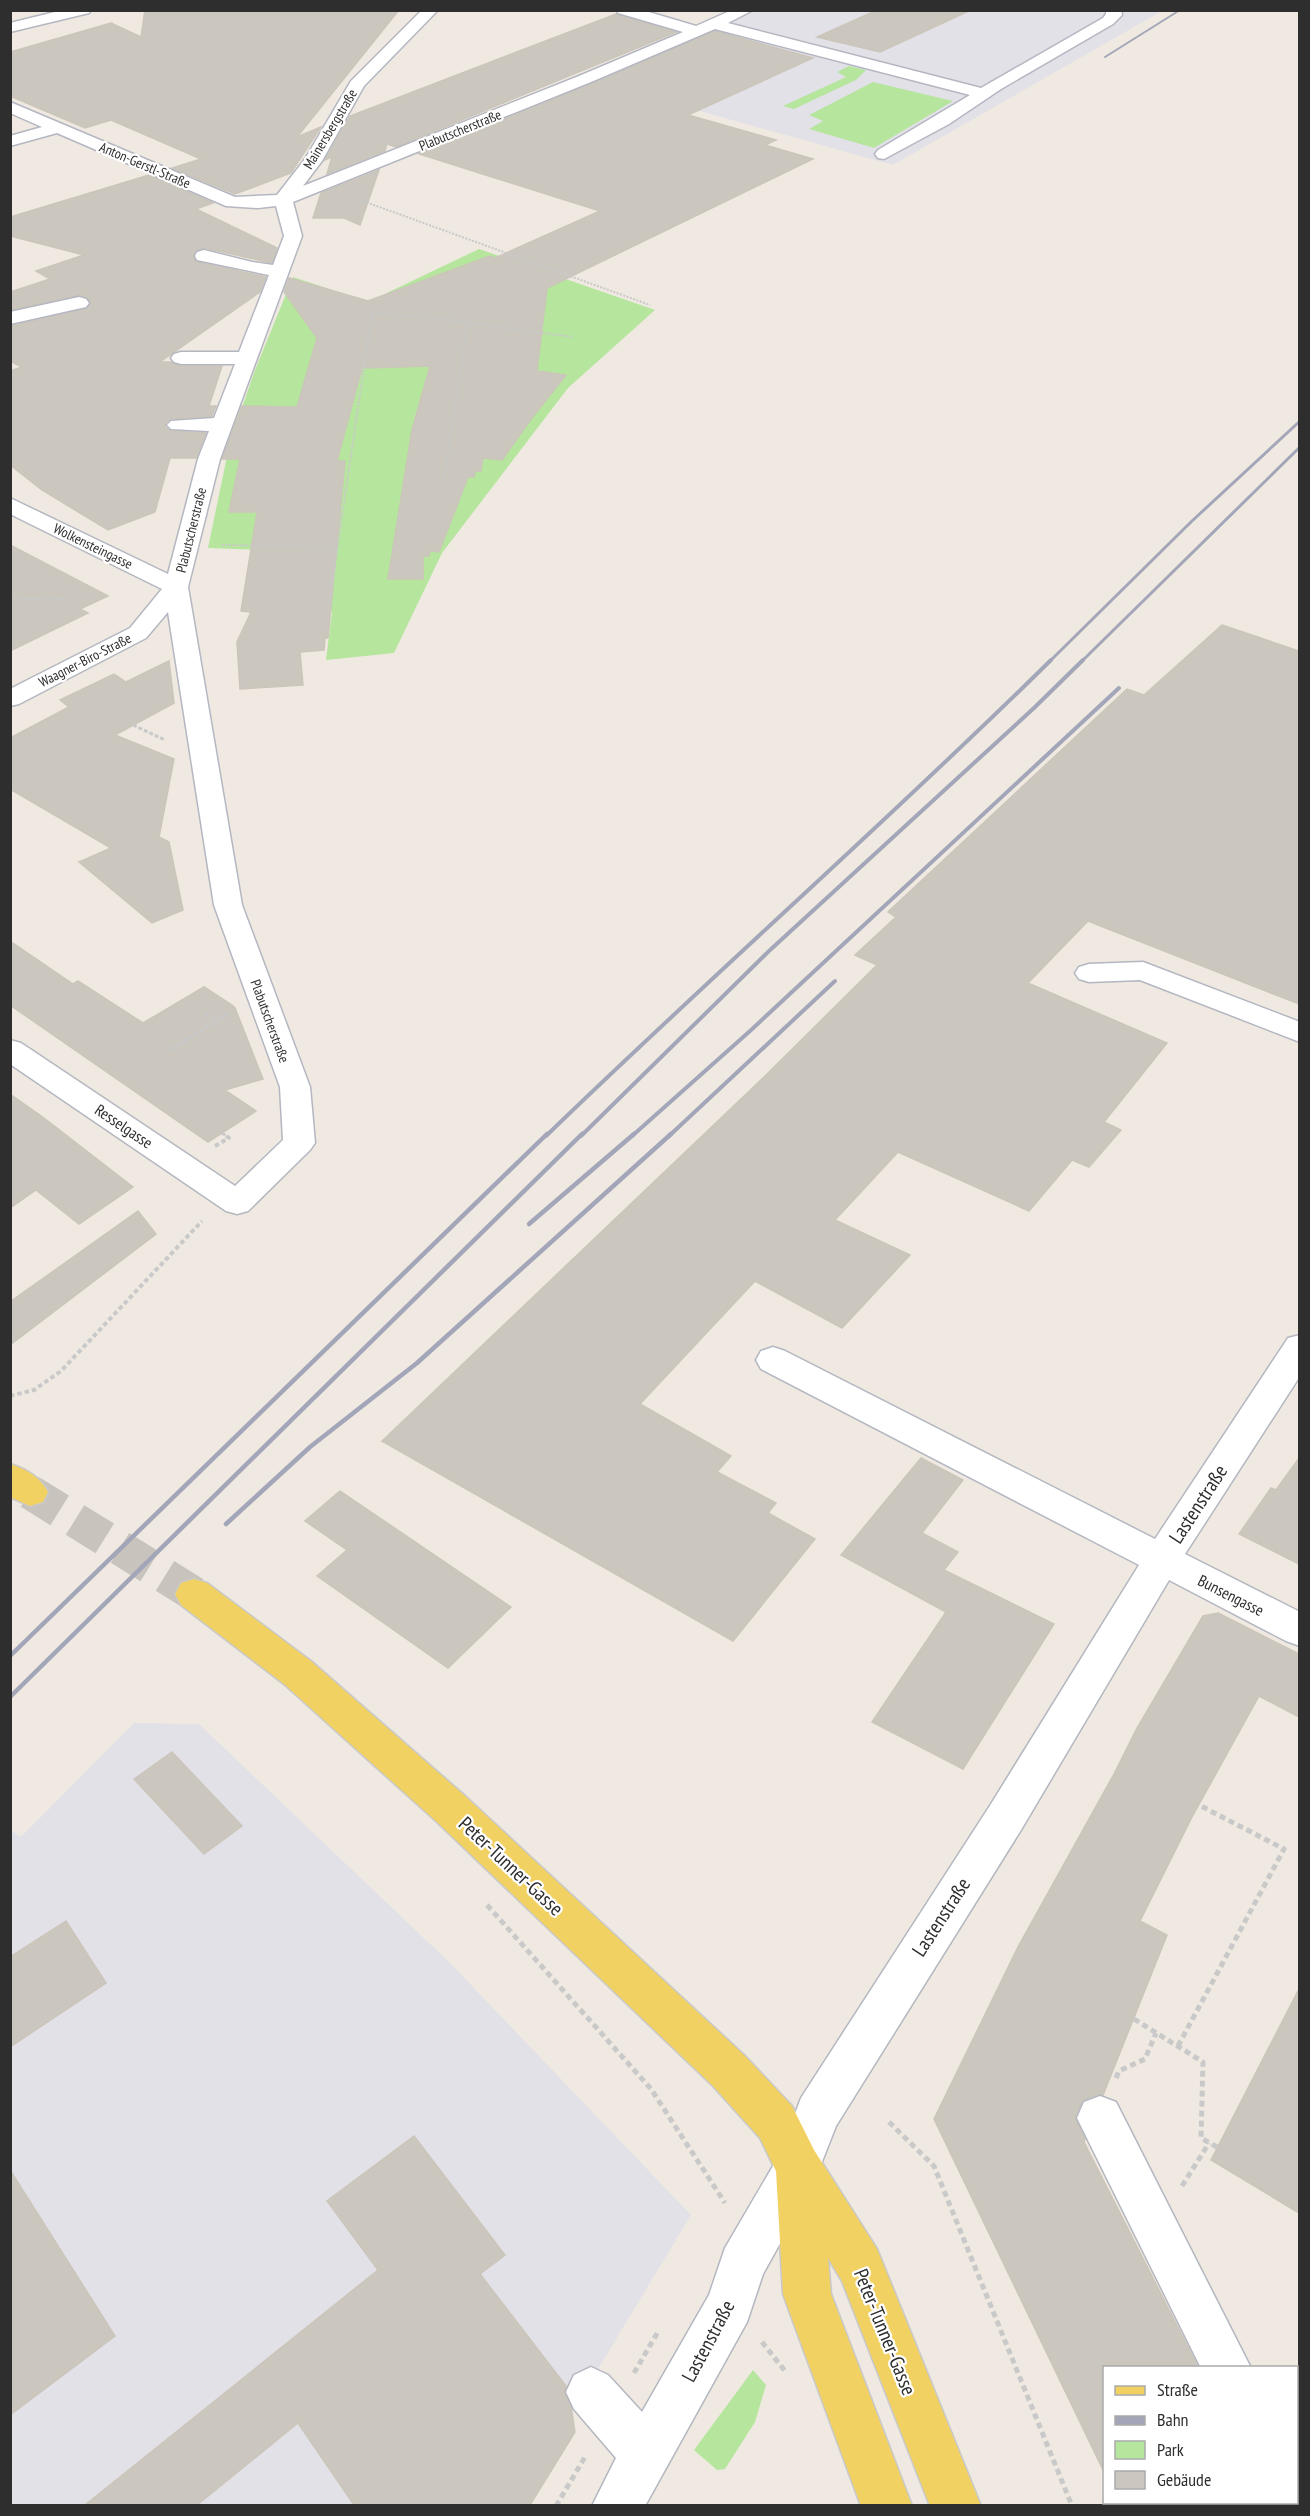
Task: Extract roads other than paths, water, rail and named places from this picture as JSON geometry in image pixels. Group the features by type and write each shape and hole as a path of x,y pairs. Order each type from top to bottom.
{"main road":[{"name":"Peter-Tunner-Gasse","path":"194,1594 298,1673 451,1809 599,1948 776,2122 798,2166 860,2266 956,2505"},
{"name":"Peter-Tunner-Gasse","path":"798,2166 807,2294 887,2505"}],"street":[{"path":"10,28 84,10"},
{"name":"Mainersbergstraße","path":"283,200 313,160 357,84 430,10"},
{"path":"623,10 698,31"},
{"name":"Plabutscherstraße","path":"625,62 601,56 676,25 746,10"},
{"path":"884,154 995,86 1108,21 1114,15 1113,10"},
{"path":"713,17 985,94"},
{"name":"Plabutscherstraße","path":"232,1200 299,1143 295,1087 228,905 176,586 209,459 293,236 283,200 698,31 713,17"},
{"name":"Anton-Gerstl-Straße","path":"10,107 232,202 258,203 283,200"},
{"path":"10,141 57,128"},
{"path":"204,256 279,272"},
{"path":"10,318 79,303"},
{"path":"181,358 246,358"},
{"path":"178,425 222,424"},
{"name":"Wolkensteingasse","path":"10,505 176,586"},
{"name":"Waagner-Biro-Straße","path":"10,699 138,633 176,586"},
{"path":"1089,973 1143,971 1299,1033"},
{"name":"Resselgasse","path":"10,1050 232,1200"},
{"name":"Lastenstraße","path":"618,2505 730,2305 742,2265 798,2166 817,2114 1000,1826 1162,1559 1299,1347"},
{"name":"Bunsengasse","path":"773,1360 1299,1630"},
{"path":"1100,2118 1226,2366"},
{"path":"591,2392 647,2455"}],"tunnel":[{"path":"30,1492 194,1594"}],"railway":[{"path":"1105,57 1180,10"},
{"path":"1049,662 1192,521 1300,421"},
{"path":"1081,662 1300,447"},
{"path":"546,1136 989,721 1051,660"},
{"path":"581,1136 769,951 1034,708 1083,660"},
{"path":"632,1136 750,1031 1119,688"},
{"path":"669,1136 835,981"},
{"path":"10,1656 547,1134"},
{"path":"10,1697 582,1134"},
{"path":"529,1224 634,1134"},
{"path":"226,1524 310,1447 417,1363 671,1134"}]}
